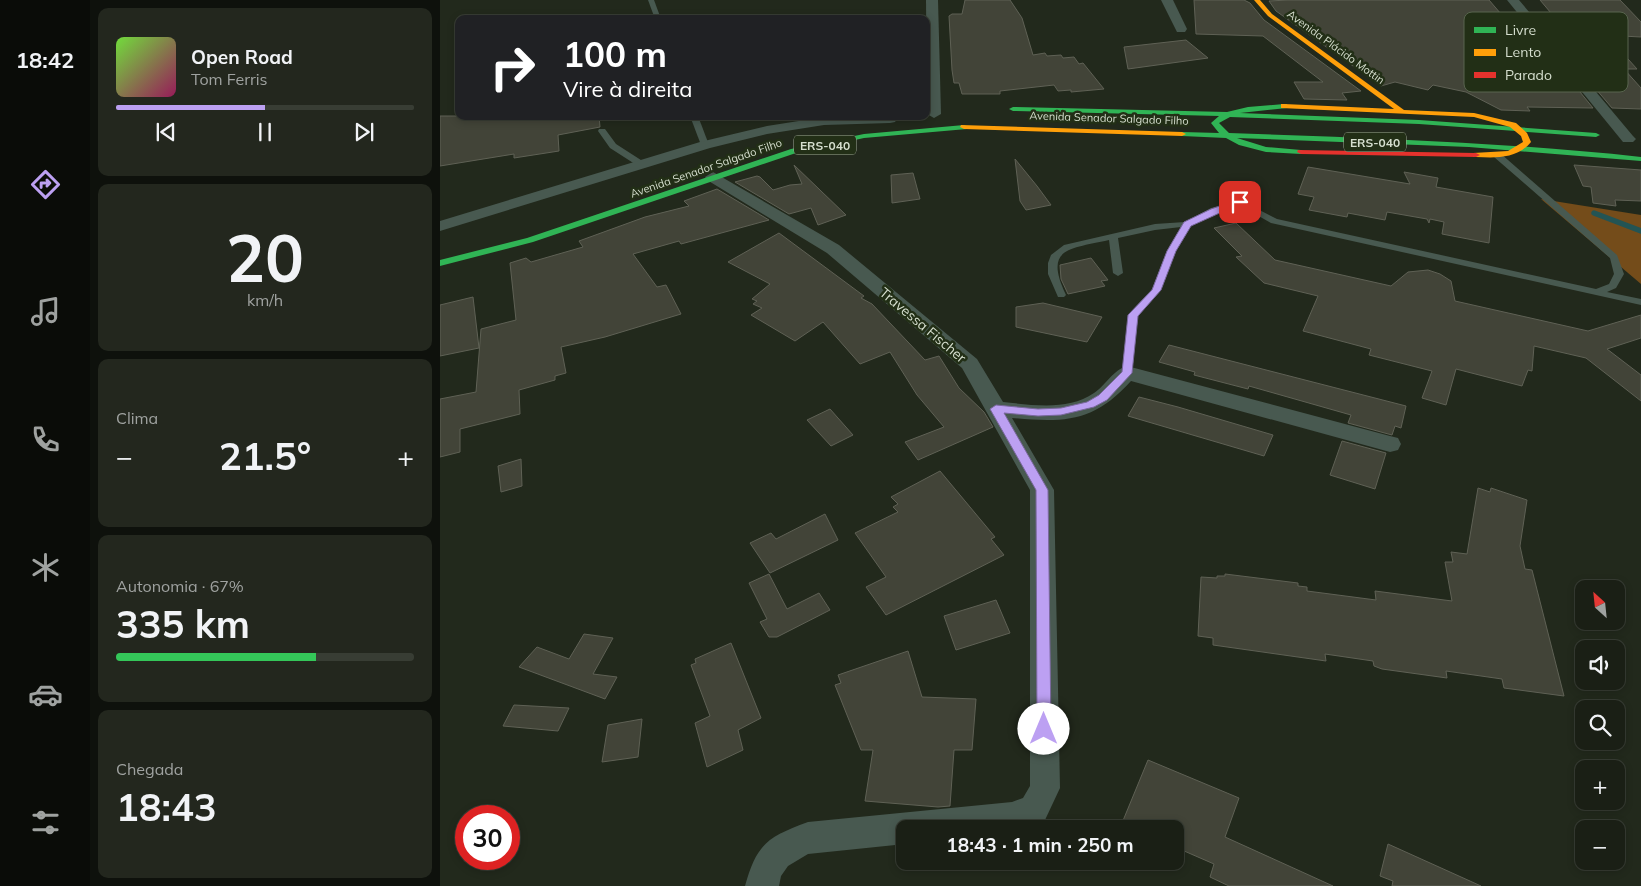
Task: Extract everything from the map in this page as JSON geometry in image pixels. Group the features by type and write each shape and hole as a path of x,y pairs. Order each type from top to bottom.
{"main road":[{"name":"Avenida Plácido Mottin","path":"1257,0 1270,15 1403,112"},
{"name":"Avenida Senador Salgado Filho","path":"1229,114 1259,108 1284,106 1474,115 1515,127"},
{"name":"Avenida Senador Salgado Filho","path":"1002,109 1101,109 1515,127 1634,140"},
{"path":"1226,135 1218,129 1215,123 1218,118 1229,114"},
{"name":"Avenida Senador Salgado Filho","path":"788,139 889,120"},
{"name":"Avenida Senador Salgado Filho","path":"440,263 579,225 713,177 795,151 894,132 936,128 982,126 1524,148 1641,159"},
{"path":"1515,127 1526,137 1527,142 1524,148"},
{"name":"Avenida Senador Salgado Filho","path":"1226,135 1242,143 1268,149 1302,152 1343,151 1497,155 1524,148"}],"street":[{"path":"932,0 935,114"},
{"path":"1167,0 1181,29"},
{"path":"1512,0 1522,12"},
{"path":"1592,92 1634,140"},
{"path":"440,226 705,145 814,120"},
{"name":"Travessa Fischer","path":"713,177 833,249 970,364 1042,490 1044,788 1034,809 1012,818 808,838 788,846 767,864 762,886"},
{"path":"996,409 1038,413 1061,411 1090,405 1103,397 1127,373 1390,444"}],"lane":[{"path":"651,0 657,15"},
{"path":"696,120 705,145"},
{"path":"602,131 612,146 641,164"},
{"path":"1497,155 1614,256 1619,274 1613,286 1597,292"},
{"path":"1060,295 1051,267 1053,258 1067,248 1155,227 1187,224 1214,210 1240,202 1274,222 1641,302"},
{"path":"1127,373 1133,315 1156,290 1171,251 1187,224"},
{"path":"1113,237 1118,273"}],"shaded area":[{"path":"1541,199 1641,215 1641,284"}],"building":[{"path":"965,0 1010,0 1022,18 1033,55 1045,53 1047,56 1061,55 1063,58 1074,57 1079,64 1083,63 1104,89 1071,92 1071,90 1058,91 1054,85 1000,91 1000,94 962,94 959,83 954,83 949,16 952,14 962,14"},
{"path":"1194,0 1244,0 1250,3 1264,20 1361,91 1342,93 1347,100 1304,99 1294,82 1323,82 1263,36 1196,34"},
{"path":"1489,0 1499,12 1464,12 1464,92 1433,85 1428,90 1395,82 1381,86 1276,11 1269,1"},
{"path":"1540,0 1620,0 1641,22 1641,37 1628,36 1628,12 1550,12"},
{"path":"1186,40 1208,58 1128,69 1124,47"},
{"path":"1628,59 1637,69 1628,69"},
{"path":"1628,73 1641,88 1641,109 1612,108 1598,92 1628,92"},
{"path":"1466,92 1580,92 1593,108 1527,107 1530,111 1501,110"},
{"path":"440,116 455,116 455,120 599,120 600,127 558,135 559,151 514,158 514,154 440,166"},
{"path":"1015,159 1051,205 1026,210 1020,201"},
{"path":"794,165 846,215 818,225 811,208 789,214 735,182 757,176 773,190 802,184"},
{"path":"1574,165 1641,170 1641,201 1615,200 1616,206 1593,203 1591,187 1583,186"},
{"path":"1308,167 1410,184 1404,172 1438,178 1436,187 1493,197 1489,243 1442,234 1444,222 1430,219 1429,223 1427,219 1387,212 1385,220 1348,213 1347,217 1309,210 1314,197 1298,194"},
{"path":"913,173 920,199 892,203 891,175"},
{"path":"717,189 769,220 681,244 679,241 633,254 657,287 666,285 681,314 605,337 561,347 566,373 555,376 555,380 519,390 520,414 460,429 460,452 440,457 440,399 476,392 481,329 516,320 510,263 526,258 531,262 583,247 579,241 645,217 689,206 684,201"},
{"path":"1236,223 1275,260 1391,286 1408,272 1428,270 1440,274 1451,281 1455,301 1588,331 1641,315 1641,338 1607,349 1641,375 1641,401 1586,358 1534,346 1532,371 1528,370 1522,386 1456,369 1446,405 1422,398 1432,371 1369,355 1371,349 1303,331 1318,296 1264,283 1236,257 1242,256 1214,228"},
{"path":"779,233 864,296 861,298 872,304 925,360 939,356 959,388 984,412 993,427 918,460 905,442 944,427 917,395 890,352 860,364 823,322 795,341 751,315 762,308 753,304 757,301 752,299 770,284 728,262"},
{"path":"1091,258 1108,280 1101,281 1105,286 1068,294 1061,279 1060,265"},
{"path":"473,297 479,348 440,356 440,305"},
{"path":"1043,303 1102,317 1087,342 1016,327 1016,307"},
{"path":"1169,345 1406,406 1401,428 1395,426 1392,435 1348,423 1351,415 1249,386 1248,389 1194,375 1195,372 1159,362"},
{"path":"1139,397 1273,435 1264,456 1128,416"},
{"path":"830,409 853,435 831,446 807,420"},
{"path":"1342,441 1386,453 1375,489 1330,475"},
{"path":"521,459 522,486 501,492 498,466"},
{"path":"940,471 995,537 991,539 1004,555 886,615 866,587 886,577 855,533 898,512 893,507 898,504 891,497"},
{"path":"1478,488 1490,492 1491,488 1527,500 1520,546 1525,569 1532,570 1564,696 1504,688 1502,679 1446,671 1447,678 1382,669 1374,666 1373,661 1325,654 1326,661 1213,645 1213,638 1198,636 1201,577 1217,578 1217,576 1225,576 1225,574 1298,583 1298,586 1307,587 1307,591 1376,600 1375,591 1452,601 1445,562 1453,562 1451,552 1467,554"},
{"path":"825,514 838,540 770,573 750,543 771,533 776,539"},
{"path":"769,574 787,609 819,593 830,610 777,637 769,637 760,622 767,619 749,583"},
{"path":"996,600 1010,633 956,650 944,616"},
{"path":"584,634 613,638 593,674 617,677 605,699 519,667 537,647 569,659"},
{"path":"731,643 761,718 738,730 743,750 707,767 695,723 710,716 691,665 696,663 695,659"},
{"path":"908,651 922,697 976,699 972,750 954,750 950,806 938,807 865,801 873,750 861,750 835,685 841,683 838,675"},
{"path":"514,705 569,708 558,731 503,726"},
{"path":"642,719 638,757 602,762 608,725"},
{"path":"1148,760 1239,798 1225,837 1333,886 1229,886 1210,877 1214,864 1184,851 1184,820 1123,820"},
{"path":"1388,844 1481,886 1392,886 1393,881 1380,876"}],"waterway":[{"path":"1594,213 1641,231"}],"traffic: fast":[{"path":"1284,106 1239,111 1215,123 1222,132 1242,143 1278,151 1301,152"},
{"path":"1013,109 1162,112 1419,122 1596,135"},
{"path":"440,263 530,240 794,151 864,136 964,127"},
{"path":"1182,134 1527,148 1641,159"}],"traffic: slow":[{"path":"1257,0 1270,15 1403,112"},
{"path":"1284,106 1474,115 1513,125 1524,135 1527,142 1516,151 1510,153 1476,155"},
{"path":"964,127 1182,134"}],"traffic: jam":[{"path":"1301,152 1476,155"}],"route":[{"path":"1044,729 1042,490 996,409 1038,413 1061,411 1090,405 1103,397 1127,373 1133,315 1156,290 1171,251 1187,224 1214,210 1240,202"}]}
